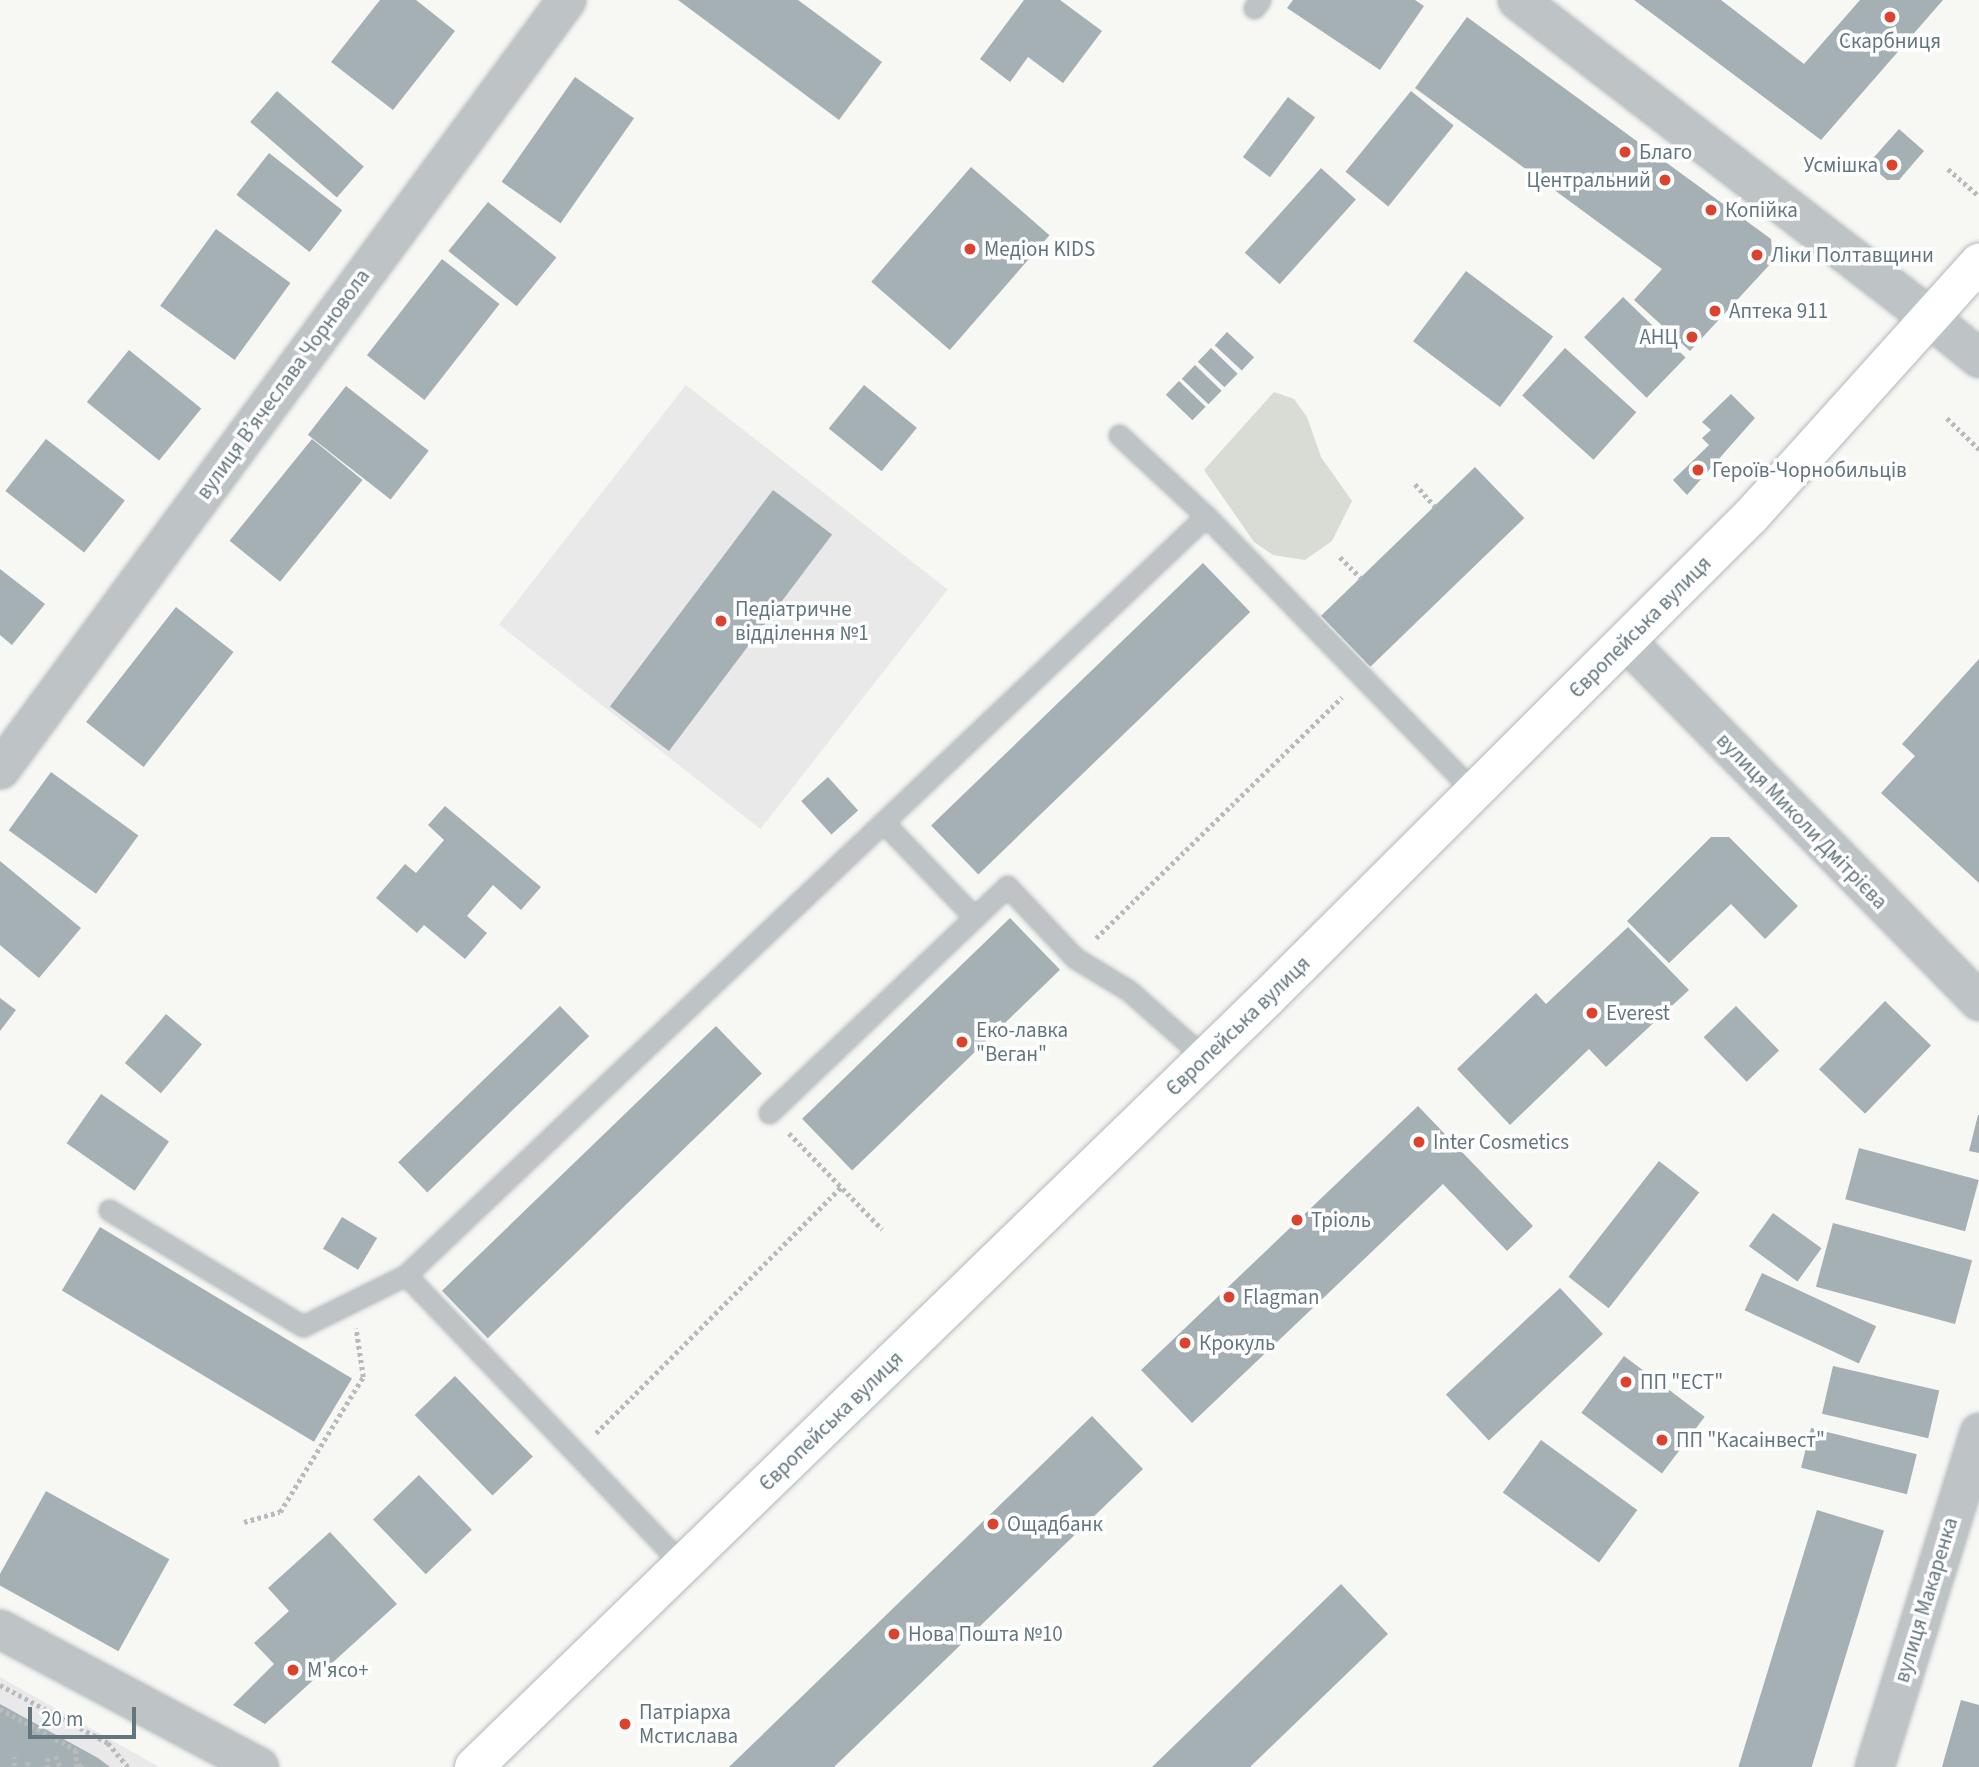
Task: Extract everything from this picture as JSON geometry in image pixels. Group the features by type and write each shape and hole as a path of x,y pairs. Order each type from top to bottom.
{"main road":[{"name":"Європейська вулиця","path":"474,1767 1205,1058 1751,516 1979,263"}],"street":[{"name":"вулиця Вʼячеслава Чорновола","path":"0,769 566,0"},
{"path":"1518,0 1979,358"},
{"name":"вулиця Миколи Дмітрієва","path":"1626,640 1979,1001"},
{"name":"вулиця Макаренка","path":"1874,1767 1979,1432"},
{"path":"0,1629 259,1767"}],"lane":[{"path":"1119,435 1206,516 1361,679 1474,792"},
{"path":"109,1210 303,1326 406,1275 1206,516"},
{"path":"883,822 974,917"},
{"path":"769,1113 1007,886 1075,958 1128,990 1205,1058"},
{"path":"406,1275 683,1565"}],"path":[{"path":"1948,169 1979,196"},
{"path":"1947,418 1979,449"},
{"path":"1415,484 1435,506"},
{"path":"1340,557 1361,578"},
{"path":"1075,958 1361,679"},
{"path":"769,1113 882,1229"},
{"path":"576,1454 841,1187"},
{"path":"244,1522 280,1512 362,1377 347,1302"},
{"path":"0,1685 108,1743 128,1767"},
{"path":"0,1709 76,1750 80,1766"},
{"path":"56,1756 59,1765"},
{"path":"48,1758 48,1767"}],"shaded area":[{"path":"686,385 948,589 760,829 499,625"},
{"path":"1274,392 1294,399 1307,417 1321,457 1352,501 1332,541 1305,560 1273,555 1254,542 1204,470"},
{"path":"0,1677 159,1767 0,1767"}],"building":[{"path":"380,0 416,0 455,31 393,110 331,62"},
{"path":"678,0 798,0 882,62 839,120"},
{"path":"1024,0 1060,0 1102,31 1063,83 1028,57 1010,82 980,59"},
{"path":"1293,0 1415,0 1424,6 1380,70 1287,8"},
{"path":"1634,0 1721,0 1804,64 1860,0 1943,0 1821,140"},
{"path":"1467,17 1771,239 1773,261 1690,351 1634,300 1662,269 1415,88"},
{"path":"575,77 634,118 561,223 502,182"},
{"path":"277,91 364,166 337,197 250,122"},
{"path":"1411,91 1454,126 1388,206 1346,172"},
{"path":"1288,97 1315,117 1270,177 1243,157"},
{"path":"1899,129 1924,151 1899,180 1887,180 1868,164"},
{"path":"269,153 342,210 310,252 236,195"},
{"name":"Медіон KIDS","path":"971,167 1049,235 950,350 871,282"},
{"path":"1321,168 1356,199 1280,284 1245,253"},
{"path":"488,202 556,257 517,306 448,251"},
{"path":"216,229 290,283 235,360 160,306"},
{"path":"442,259 500,304 424,400 367,355"},
{"path":"1466,271 1553,337 1500,407 1413,341"},
{"path":"1623,297 1686,357 1647,398 1584,337"},
{"path":"1227,332 1254,357 1242,370 1215,345"},
{"path":"1211,348 1238,374 1224,387 1198,362"},
{"path":"1565,348 1636,412 1594,460 1522,396"},
{"path":"129,350 201,409 159,461 87,402"},
{"path":"1195,365 1222,391 1208,404 1182,379"},
{"path":"1179,381 1206,407 1192,420 1166,395"},
{"path":"864,385 917,428 882,471 829,429"},
{"path":"346,386 429,451 391,500 308,435"},
{"path":"1731,394 1755,418 1687,495 1673,480 1709,445 1702,438 1711,430 1702,422"},
{"path":"46,439 125,501 84,553 5,491"},
{"path":"312,439 363,480 280,582 230,541"},
{"path":"1475,467 1524,518 1370,667 1321,616"},
{"name":"Педіатричне відділення №1","path":"773,490 832,535 669,751 610,706"},
{"path":"1203,563 1250,612 978,874 931,826"},
{"path":"0,569 45,604 12,645 0,635"},
{"path":"176,607 234,652 144,767 86,722"},
{"path":"1979,659 1979,883 1881,793 1915,756 1902,744"},
{"path":"51,772 138,835 96,894 9,830"},
{"path":"828,777 858,810 831,835 801,801"},
{"path":"445,806 541,887 521,910 493,885 467,916 487,933 465,959 424,925 417,933 376,898 405,864 416,873 444,840 428,825"},
{"path":"1711,837 1729,837 1798,906 1765,939 1731,904 1669,963 1627,921"},
{"path":"0,861 81,928 39,978 0,945"},
{"path":"1010,918 1060,970 852,1171 802,1119"},
{"path":"1628,927 1689,990 1606,1067 1589,1049 1510,1125 1457,1069 1536,993 1546,1004"},
{"path":"0,998 16,1010 0,1031"},
{"path":"1885,1001 1931,1045 1865,1114 1819,1069"},
{"path":"560,1006 589,1036 427,1193 398,1162"},
{"path":"1736,1006 1779,1051 1747,1082 1704,1037"},
{"path":"166,1014 202,1044 161,1093 125,1063"},
{"path":"716,1026 762,1073 488,1338 442,1291"},
{"path":"101,1094 169,1142 135,1191 67,1143"},
{"path":"1418,1106 1533,1226 1507,1251 1443,1184 1192,1423 1141,1370"},
{"path":"1979,1115 1979,1153 1969,1151"},
{"path":"1859,1148 1979,1180 1965,1231 1845,1199"},
{"path":"1659,1161 1699,1192 1609,1308 1568,1277"},
{"path":"1773,1213 1822,1248 1797,1281 1749,1246"},
{"path":"342,1217 377,1238 358,1270 323,1249"},
{"path":"1833,1223 1972,1260 1955,1324 1816,1287"},
{"path":"100,1227 352,1378 314,1442 62,1290"},
{"path":"1762,1273 1876,1326 1859,1363 1745,1310"},
{"path":"1560,1288 1603,1334 1489,1440 1446,1394"},
{"path":"1624,1356 1705,1417 1662,1473 1581,1413"},
{"path":"1833,1366 1939,1391 1928,1438 1822,1414"},
{"path":"455,1376 533,1457 493,1495 415,1415"},
{"path":"1092,1416 1143,1469 834,1767 729,1767"},
{"path":"1811,1428 1917,1454 1907,1494 1801,1468"},
{"path":"1541,1440 1637,1510 1599,1563 1503,1493"},
{"path":"419,1475 472,1530 426,1574 373,1519"},
{"path":"46,1491 169,1559 118,1651 0,1586 0,1574"},
{"path":"1817,1510 1884,1530 1812,1767 1738,1767"},
{"path":"330,1532 397,1604 265,1724 233,1705 274,1664 254,1643 289,1611 268,1588"},
{"path":"1341,1584 1388,1634 1250,1767 1152,1767"},
{"path":"1961,1700 1979,1705 1979,1767 1942,1767"},
{"path":"0,1704 98,1758 110,1767 0,1767"}],"place":[{"name":"Скарбниця","path":"1890,17"},
{"name":"Благо","path":"1625,152"},
{"name":"Усмішка","path":"1892,165"},
{"name":"Центральний","path":"1665,180"},
{"name":"Копійка","path":"1711,210"},
{"name":"Медіон KIDS","path":"970,249"},
{"name":"Ліки Полтавщини","path":"1757,255"},
{"name":"Аптека 911","path":"1715,311"},
{"name":"АНЦ","path":"1692,337"},
{"name":"Героїв-Чорнобильців","path":"1698,470"},
{"name":"Педіатричне відділення №1","path":"721,621"},
{"name":"Everest","path":"1592,1013"},
{"name":"Еко-лавка \"Веган\"","path":"962,1042"},
{"name":"Inter Cosmetics","path":"1419,1142"},
{"name":"Тріоль","path":"1297,1220"},
{"name":"Flagman","path":"1229,1297"},
{"name":"Крокуль","path":"1185,1343"},
{"name":"ПП \"ЕСТ\"","path":"1626,1382"},
{"name":"ПП \"Касаінвест\"","path":"1662,1440"},
{"name":"Ощадбанк","path":"993,1524"},
{"name":"Нова Пошта №10","path":"894,1634"},
{"name":"М'ясо+","path":"293,1670"},
{"name":"Патріарха Мстислава","path":"625,1724"}]}
